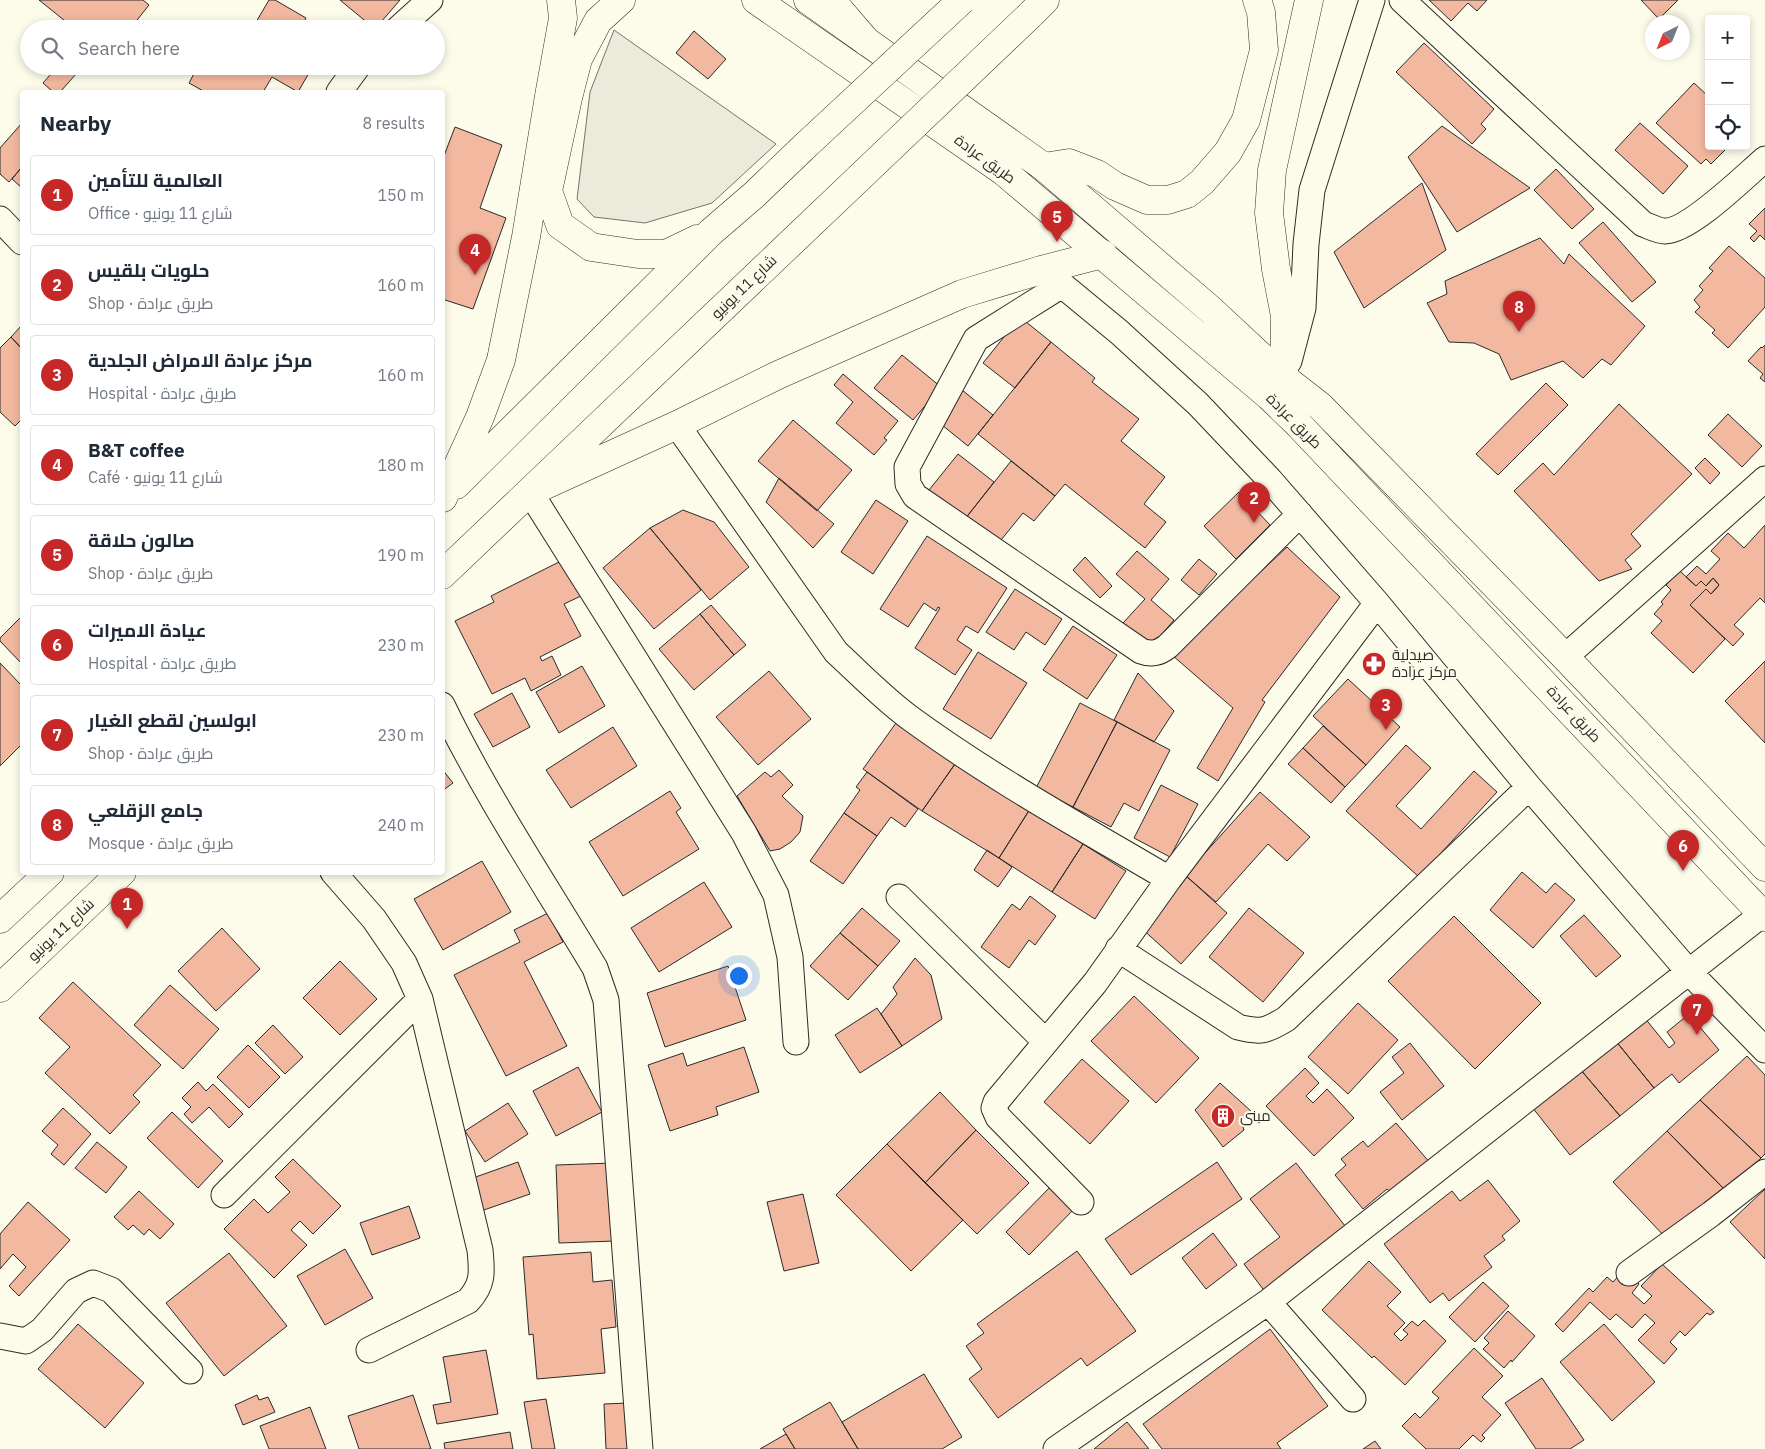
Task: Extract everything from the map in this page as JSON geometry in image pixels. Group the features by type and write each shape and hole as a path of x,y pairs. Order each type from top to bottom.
{"main road":[{"path":"445,494 480,417 501,360 526,237 563,18 561,0"},
{"path":"621,0 598,21 578,59 548,191 560,225 591,247 638,254 666,254 712,232"},
{"name":"طريق عرادة","path":"756,0 1003,171 1103,254 1277,387 1320,406 1565,657 1765,867"},
{"name":"طريق عرادة","path":"808,0 1044,167 1210,310 1277,387 1298,424 1764,915"},
{"path":"831,0 867,42"},
{"path":"445,496 712,232 962,0"},
{"path":"1044,167 1069,163 1097,174 1115,186 1147,200 1168,200 1187,194 1202,182 1228,152 1246,120 1264,50 1262,12 1257,0"},
{"path":"1277,387 1286,316 1276,269 1269,213 1272,170 1309,0"},
{"name":"شارع 11 يونيو","path":"445,572 1038,7"},
{"path":"530,492 778,375 945,301 962,294 1052,278 1103,254"},
{"path":"0,920 47,875"},
{"name":"شارع 11 يونيو","path":"0,988 119,875"}],"street":[{"path":"408,20 430,0"},
{"path":"1277,387 1296,337 1303,308 1306,244 1312,190 1372,0"},
{"path":"1402,0 1643,224 1665,231 1683,227 1765,159"},
{"path":"340,90 351,75"},
{"path":"0,219 20,240"},
{"path":"1300,514 1168,646 1162,651 1148,653 1141,651 915,496 908,484 907,467 976,339 1052,278 1119,332 1198,404 1270,480 1300,514 1377,603 1529,787 1689,972 1765,1050"},
{"path":"677,424 836,652 908,717 991,773 1169,879"},
{"path":"1565,657 1765,479"},
{"path":"530,492 744,832 776,895 790,957 796,1042"},
{"path":"1081,1202 998,1118 994,1108 996,1102 1095,983 1169,879 1377,603"},
{"path":"445,711 486,789 595,968 606,1000 640,1449"},
{"path":"1118,949 1238,1027 1258,1032 1267,1029 1286,1019 1529,787"},
{"path":"336,875 374,919 404,963 420,998 480,1250 481,1277 479,1287 468,1301 369,1350"},
{"path":"899,896 1046,1042"},
{"path":"1056,1449 1268,1302 1764,915"},
{"path":"224,1195 420,998"},
{"path":"1629,1273 1711,1214 1765,1172"},
{"path":"0,1336 26,1341 42,1330 76,1291 93,1283 111,1290 190,1371"},
{"path":"1268,1302 1353,1400"}],"shaded area":[{"path":"614,30 776,144 712,203 645,223 594,217 577,199 590,92"}],"building":[{"path":"39,0 143,0 149,5 137,20 64,20"},
{"path":"269,0 275,0 306,18 305,20 257,20"},
{"path":"340,0 400,0 383,20 364,20"},
{"path":"1429,0 1487,0 1477,11 1468,3 1451,21"},
{"path":"1641,0 1678,0 1663,15 1655,15"},
{"path":"694,31 726,59 708,79 676,53"},
{"path":"1424,43 1494,109 1481,124 1486,129 1472,144 1396,72"},
{"path":"50,75 75,75 62,90 51,90 43,83"},
{"path":"193,75 308,75 299,90 295,90 272,77 264,90 201,90 189,83"},
{"path":"1694,83 1705,93 1705,150 1725,150 1711,164 1706,159 1701,164 1656,123"},
{"path":"1640,123 1688,166 1663,194 1615,150"},
{"path":"20,125 20,169 9,182 0,174 0,148"},
{"path":"1442,126 1530,188 1457,232 1408,157"},
{"path":"455,127 502,145 480,208 506,218 473,309 445,300 445,153"},
{"path":"20,169 20,186 12,179"},
{"path":"1556,169 1594,209 1572,229 1534,190"},
{"path":"1422,183 1446,250 1364,308 1334,252"},
{"path":"1765,208 1765,240 1760,235 1754,242 1750,238 1757,231 1749,224"},
{"path":"1603,222 1656,282 1632,302 1579,243"},
{"path":"1540,238 1564,264 1569,254 1645,326 1611,365 1602,359 1583,378 1563,361 1511,380 1499,354 1474,343 1449,342 1427,303 1447,294 1445,281"},
{"path":"1729,246 1765,278 1765,307 1728,348 1712,333 1715,330 1695,312 1700,307 1694,300 1703,290 1699,286 1713,271 1709,268"},
{"path":"1020,317 1051,342 1015,388 983,363"},
{"path":"20,327 20,347 11,337"},
{"path":"11,337 20,347 20,421 15,426 0,412 0,348"},
{"path":"1051,342 1095,378 1092,382 1139,419 1121,441 1165,477 1144,504 1166,522 1145,548 1065,484 1055,496 978,434"},
{"path":"1765,345 1765,382 1760,378 1763,374 1748,361"},
{"path":"902,355 941,387 913,420 874,388"},
{"path":"843,374 898,421 884,438 887,440 874,455 836,423 853,402 834,385"},
{"path":"1546,383 1568,405 1498,475 1476,454"},
{"path":"962,390 993,415 968,446 937,421"},
{"path":"1619,404 1692,474 1631,534 1641,546 1625,560 1632,569 1599,581 1514,491 1543,463 1554,475"},
{"path":"1728,414 1762,446 1742,467 1708,435"},
{"path":"793,420 852,470 817,511 758,461"},
{"path":"958,454 994,482 965,519 929,490"},
{"path":"1705,458 1720,473 1710,484 1695,468"},
{"path":"1011,461 1055,496 1034,521 1023,513 997,545 965,519"},
{"path":"779,478 834,524 813,548 766,502"},
{"path":"1239,492 1270,525 1236,559 1204,526"},
{"path":"876,500 908,521 873,574 841,552"},
{"path":"683,510 714,522 749,567 710,600 650,528"},
{"path":"1765,525 1765,603 1760,598 1734,625 1744,634 1733,646 1690,605 1706,589 1711,594 1719,585 1713,578 1706,586 1701,581 1696,586 1686,577 1697,566 1706,574 1720,559 1711,551 1728,533 1744,548"},
{"path":"650,528 701,590 654,629 603,568"},
{"path":"927,536 1007,588 978,633 966,626 957,640 972,650 955,675 915,648 940,608 938,607 936,611 924,603 908,627 880,609"},
{"path":"1287,547 1340,597 1262,700 1265,702 1218,781 1197,768 1233,708 1172,655"},
{"path":"1137,551 1169,579 1151,600 1174,620 1150,648 1123,623 1145,599 1116,574"},
{"path":"1085,557 1112,586 1100,598 1073,570"},
{"path":"565,559 583,595 564,604 581,636 540,657 542,661 552,656 561,675 531,691 525,678 492,694 455,621 494,602 491,596"},
{"path":"1199,559 1217,574 1199,595 1181,580"},
{"path":"1680,571 1696,586 1701,581 1706,586 1713,578 1719,585 1711,594 1706,589 1690,605 1725,639 1693,673 1651,633 1662,621 1654,614 1663,604 1661,602 1671,590 1666,585"},
{"path":"1015,589 1062,619 1045,645 1026,632 1014,650 986,632"},
{"path":"711,605 746,645 734,655 700,614"},
{"path":"700,614 734,655 694,690 659,649"},
{"path":"20,618 20,662 0,641 0,638"},
{"path":"1073,626 1117,655 1087,699 1043,670"},
{"path":"978,652 1027,683 991,739 943,709"},
{"path":"1765,661 1765,743 1725,701"},
{"path":"0,663 20,684 20,746 0,766"},
{"path":"582,666 605,706 559,733 536,692"},
{"path":"769,671 811,719 758,765 716,717"},
{"path":"1138,673 1174,711 1154,742 1114,720"},
{"path":"1348,679 1400,727 1366,765 1313,716"},
{"path":"512,693 530,727 493,747 474,714"},
{"path":"1080,703 1117,722 1073,807 1036,788"},
{"path":"1117,722 1170,750 1139,811 1124,803 1111,827 1073,807"},
{"path":"896,723 955,764 922,811 863,769"},
{"path":"1323,726 1366,765 1345,787 1303,748"},
{"path":"613,727 637,766 571,808 546,770"},
{"path":"1406,745 1431,768 1396,806 1421,829 1474,771 1497,792 1419,877 1346,811"},
{"path":"1303,748 1345,787 1331,803 1288,764"},
{"path":"955,764 1030,809 999,858 922,811"},
{"path":"779,770 793,785 782,796 803,816 800,832 791,842 780,849 770,851 737,796 765,772 771,777"},
{"path":"867,772 918,809 905,827 891,817 877,836 844,813 860,790 856,787"},
{"path":"445,773 453,783 445,789"},
{"path":"1161,785 1198,804 1170,857 1134,838"},
{"path":"670,791 681,808 676,812 699,849 623,896 589,842"},
{"path":"1260,792 1310,837 1287,861 1268,844 1216,902 1185,875"},
{"path":"1030,809 1083,844 1052,892 999,858"},
{"path":"844,813 877,836 843,884 810,861"},
{"path":"1083,844 1126,871 1095,919 1052,892"},
{"path":"987,850 1012,867 998,887 974,870"},
{"path":"482,861 511,912 443,950 414,899"},
{"path":"1522,872 1546,893 1555,883 1575,900 1533,948 1490,910"},
{"path":"1185,875 1227,913 1181,964 1140,927"},
{"path":"704,882 732,927 659,972 631,928"},
{"path":"1030,896 1056,916 1035,945 1029,940 1009,968 981,947 1012,904 1020,910"},
{"path":"862,908 900,941 878,966 840,933"},
{"path":"1249,908 1304,953 1263,1002 1209,957"},
{"path":"548,913 563,942 524,962 567,1046 506,1076 454,975 520,942 514,930"},
{"path":"1584,915 1621,956 1596,977 1560,936"},
{"path":"1454,916 1541,1003 1475,1069 1388,981"},
{"path":"222,928 260,969 216,1011 178,971"},
{"path":"840,933 878,966 848,1000 810,966"},
{"path":"915,958 931,975 942,1019 902,1046 881,1014 897,994 893,987"},
{"path":"340,961 377,999 340,1035 303,998"},
{"path":"728,966 746,1020 665,1047 647,993"},
{"path":"73,982 161,1065 133,1095 140,1102 110,1134 45,1073 70,1047 39,1018"},
{"path":"170,985 219,1029 183,1069 134,1025"},
{"path":"1134,996 1199,1058 1156,1103 1091,1041"},
{"path":"1358,1003 1398,1040 1348,1094 1308,1057"},
{"path":"877,1008 902,1046 860,1073 835,1035"},
{"path":"1689,1014 1719,1050 1679,1083 1672,1074 1654,1088 1615,1040 1644,1017 1669,1048 1675,1043 1667,1032"},
{"path":"273,1025 303,1057 285,1074 255,1043"},
{"path":"1615,1040 1654,1088 1620,1116 1580,1069"},
{"path":"1410,1043 1444,1086 1402,1120 1380,1092 1404,1073 1392,1057"},
{"path":"248,1045 280,1077 249,1108 217,1077"},
{"path":"744,1047 759,1092 716,1107 718,1115 670,1131 648,1065 683,1053 687,1066"},
{"path":"1747,1056 1765,1075 1765,1154 1761,1158 1700,1100"},
{"path":"1082,1059 1129,1101 1090,1144 1044,1102"},
{"path":"578,1067 602,1112 556,1136 533,1091"},
{"path":"1305,1068 1319,1083 1306,1096 1313,1103 1327,1089 1354,1118 1314,1156 1266,1106"},
{"path":"1580,1069 1620,1116 1570,1155 1532,1107"},
{"path":"198,1082 206,1091 213,1084 243,1114 229,1128 209,1107 192,1123 184,1114 191,1107 182,1098"},
{"name":"مبنى","path":"1220,1083 1252,1112 1241,1121 1244,1130 1223,1147 1195,1110"},
{"path":"940,1092 976,1130 925,1183 887,1144"},
{"path":"1700,1100 1761,1158 1726,1191 1667,1131"},
{"path":"508,1103 528,1134 485,1162 465,1131"},
{"path":"63,1108 91,1134 64,1165 51,1154 58,1145 42,1131"},
{"path":"172,1112 223,1161 198,1188 147,1138"},
{"path":"1396,1123 1431,1164 1393,1195 1387,1189 1363,1209 1335,1175 1346,1165 1341,1159 1363,1141 1368,1147"},
{"path":"976,1130 1029,1183 977,1234 925,1183"},
{"path":"1667,1131 1726,1191 1666,1238 1613,1182"},
{"path":"97,1142 127,1167 106,1193 75,1168"},
{"path":"887,1144 963,1220 911,1271 836,1195"},
{"path":"293,1159 341,1206 313,1234 300,1221 291,1230 307,1245 274,1278 224,1229 254,1199 268,1213 290,1192 275,1177"},
{"path":"518,1162 530,1194 481,1211 470,1179"},
{"path":"1217,1162 1242,1199 1131,1275 1105,1239"},
{"path":"613,1163 615,1241 559,1243 556,1165"},
{"path":"1296,1163 1349,1231 1266,1293 1244,1264 1280,1237 1250,1199"},
{"path":"1488,1180 1520,1221 1502,1236 1505,1240 1484,1256 1492,1267 1449,1301 1443,1293 1430,1303 1384,1244 1452,1191 1460,1201"},
{"path":"1055,1182 1078,1205 1029,1255 1006,1232"},
{"path":"1765,1189 1765,1259 1730,1222"},
{"path":"139,1191 174,1224 160,1239 149,1229 144,1235 133,1225 128,1230 114,1217"},
{"path":"803,1194 819,1263 784,1271 767,1202"},
{"path":"28,1202 70,1240 19,1296 9,1286 26,1267 13,1254 0,1269 0,1234"},
{"path":"409,1206 420,1238 372,1255 360,1223"},
{"path":"1213,1233 1237,1265 1206,1289 1182,1258"},
{"path":"345,1249 373,1298 325,1325 297,1276"},
{"path":"1077,1251 1136,1331 1087,1366 1081,1358 998,1418 969,1379 982,1369 966,1346 984,1333 977,1324"},
{"path":"591,1252 593,1282 612,1280 616,1327 601,1329 605,1373 537,1379 533,1334 529,1335 523,1257"},
{"path":"229,1253 287,1326 224,1376 166,1303"},
{"path":"1369,1261 1401,1292 1387,1306 1405,1323 1394,1334 1401,1341 1408,1334 1403,1330 1412,1321 1418,1326 1424,1320 1446,1341 1405,1385 1374,1356 1372,1358 1322,1310"},
{"path":"1662,1264 1714,1312 1710,1315 1707,1313 1685,1336 1680,1331 1670,1342 1677,1349 1664,1364 1638,1340 1655,1323 1645,1314 1632,1328 1616,1314 1610,1320 1590,1302 1563,1332 1555,1324 1589,1288 1593,1292 1607,1277 1613,1282 1624,1270 1639,1284 1632,1293 1644,1304 1652,1296 1641,1286"},
{"path":"1483,1282 1509,1306 1475,1342 1449,1317"},
{"path":"1508,1311 1535,1336 1512,1362 1511,1360 1504,1368 1483,1349 1489,1343 1484,1338"},
{"path":"78,1324 144,1383 105,1428 38,1369"},
{"path":"1604,1324 1655,1382 1612,1421 1560,1362"},
{"path":"1270,1329 1328,1406 1277,1443 1281,1449 1162,1449 1143,1424"},
{"path":"1474,1348 1503,1376 1482,1397 1501,1415 1482,1435 1485,1438 1481,1442 1473,1435 1459,1449 1426,1449 1402,1426 1415,1413 1420,1418 1439,1398 1432,1392"},
{"path":"486,1350 498,1414 437,1424 433,1405 451,1402 443,1357"},
{"path":"924,1374 962,1437 942,1449 858,1449 842,1422"},
{"path":"1542,1378 1584,1440 1570,1449 1536,1449 1505,1403"},
{"path":"257,1395 259,1400 268,1397 275,1412 243,1425 235,1405"},
{"path":"413,1395 431,1449 359,1449 348,1416"},
{"path":"546,1399 555,1449 532,1449 524,1402"},
{"path":"830,1402 858,1449 795,1449 783,1429"},
{"path":"628,1403 630,1449 606,1449 604,1404"},
{"path":"310,1407 326,1449 269,1449 260,1426"},
{"path":"1127,1422 1149,1449 1094,1449"},
{"path":"510,1432 513,1449 445,1449 444,1443"},
{"path":"786,1434 795,1449 760,1449"},
{"path":"1375,1441 1381,1449 1363,1449"}],"place":[{"name":"صالون حلاقة","path":"1057,242"},
{"name":"B&T coffee","path":"475,275"},
{"name":"جامع الزقلعي","path":"1519,332"},
{"name":"حلويات بلقيس","path":"1254,523"},
{"name":"صيدلية مركز عرادة","path":"1374,664"},
{"name":"مركز عرادة الامراض الجلدية","path":"1386,730"},
{"name":"عيادة الاميرات","path":"1683,871"},
{"name":"العالمية للتأمين","path":"127,929"},
{"name":"ابولسين لقطع الغيار","path":"1697,1035"},
{"name":"مبنى","path":"1223,1116"}]}
